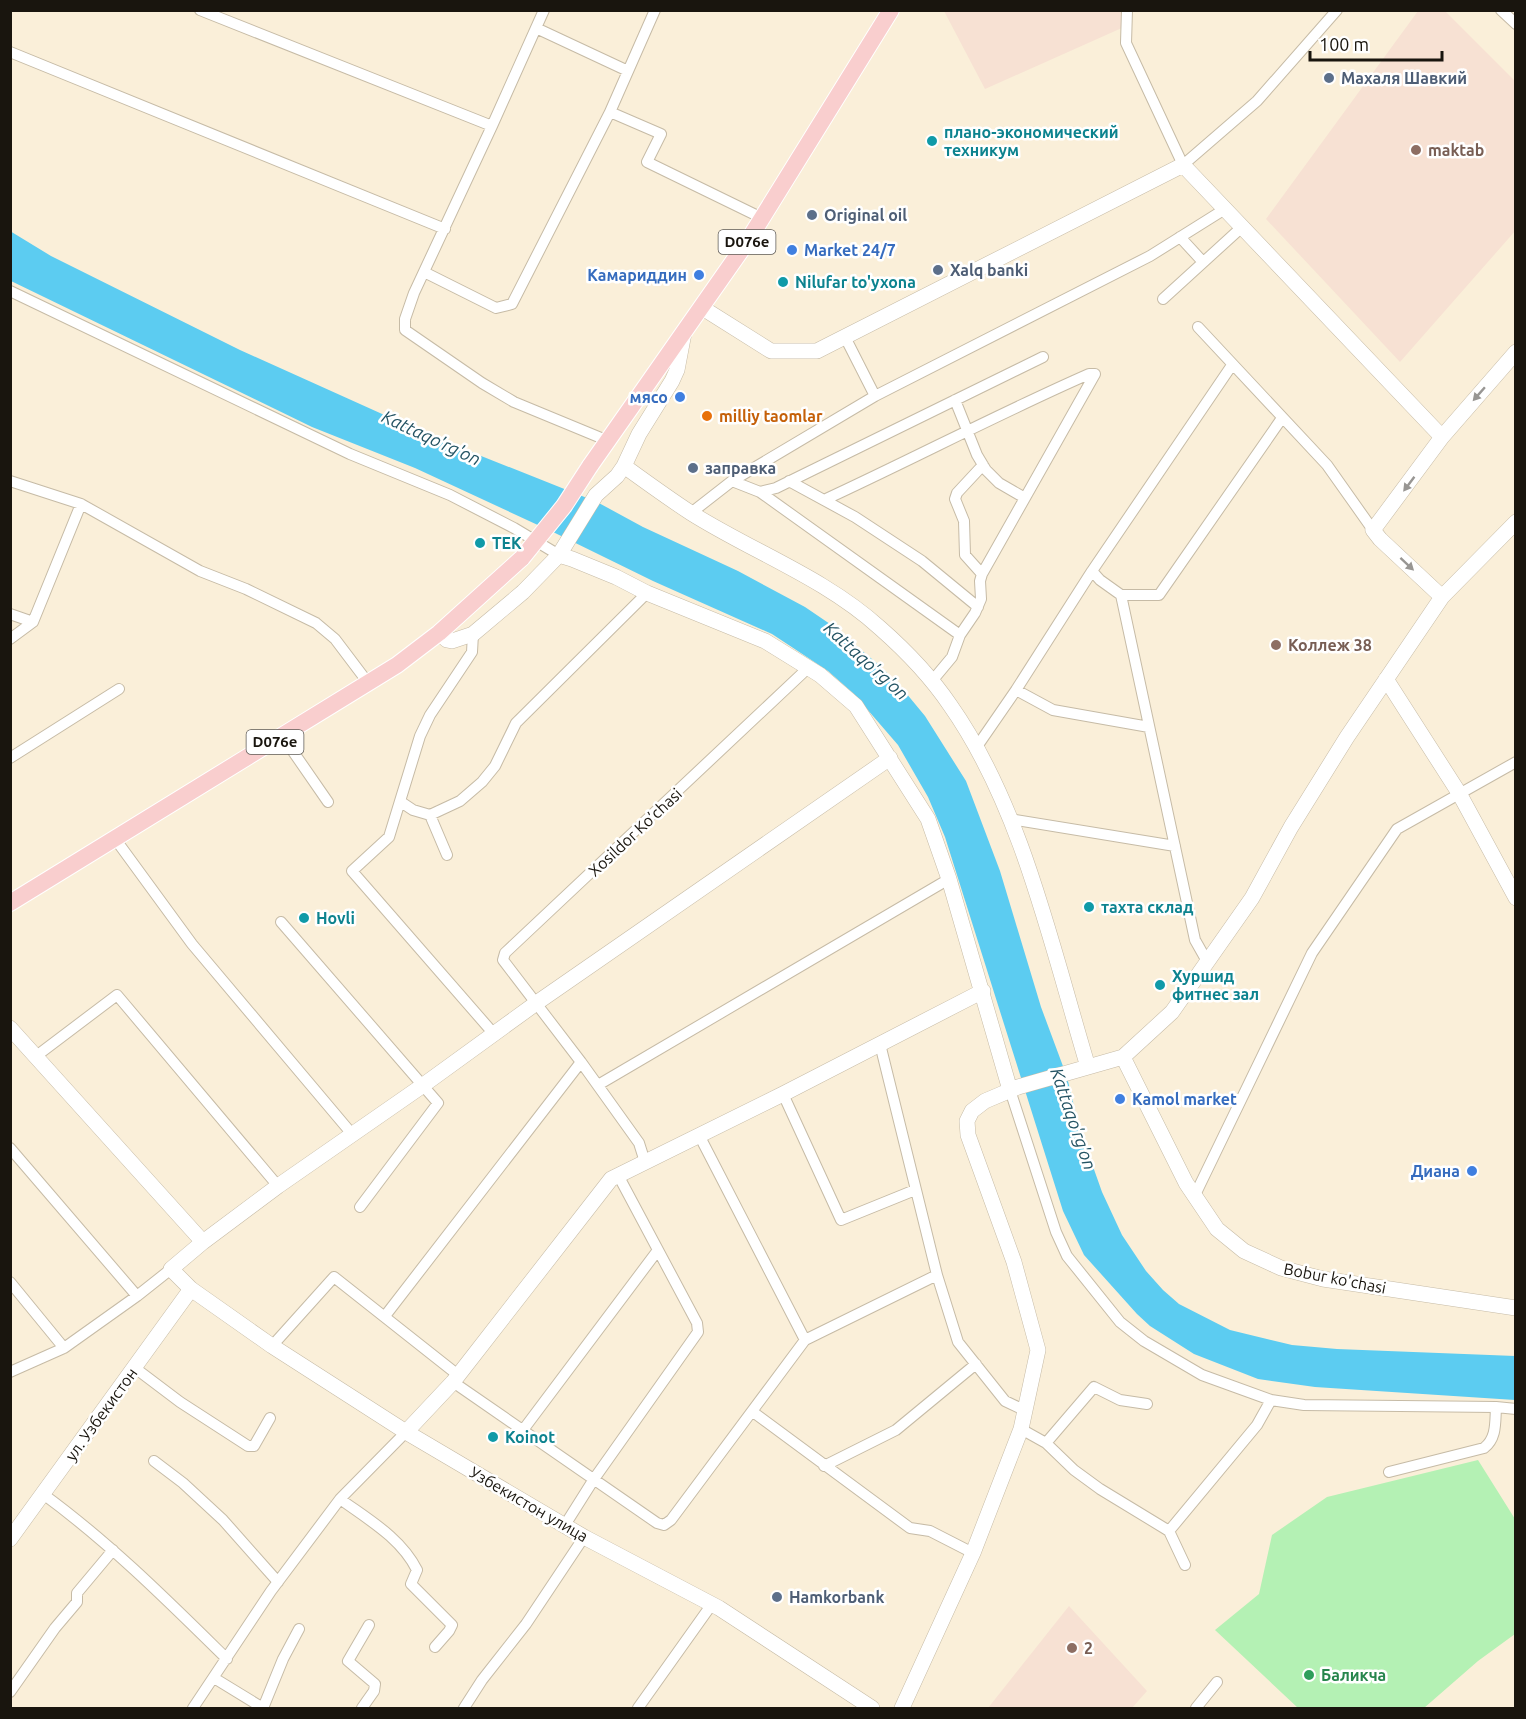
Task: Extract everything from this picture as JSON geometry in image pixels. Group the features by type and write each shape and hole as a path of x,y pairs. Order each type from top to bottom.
{"main road":[{"name":"D076e","path":"10,903 369,684 439,633 522,558 564,506 606,440 762,218 891,10"}],"street":[{"path":"200,10 492,126"},
{"path":"544,10 424,272 405,319 405,330 514,402 606,440"},
{"path":"424,272 496,308 512,304 610,112 655,10"},
{"path":"1127,10 1126,43 1183,165 1443,437"},
{"path":"701,307 771,351 817,351 1183,165 1257,101 1337,10"},
{"path":"1501,10 1515,24"},
{"path":"536,28 628,70"},
{"path":"10,52 445,229"},
{"path":"610,112 661,134 647,162 762,218"},
{"path":"691,513 732,481 875,396 1150,256 1225,209"},
{"path":"1163,299 1242,227"},
{"path":"1180,237 1203,262"},
{"path":"10,291 350,454 450,495 647,593 765,641 820,675 856,706 928,819 949,879 1056,1232 1067,1256 1120,1322 1144,1341 1202,1375 1271,1400 1304,1405 1515,1409"},
{"path":"1198,327 1327,465 1380,539 1442,597"},
{"path":"439,633 452,641 473,634 524,591 561,551 596,495 617,476 624,466 639,434 672,381 677,370 685,328"},
{"path":"845,337 875,396"},
{"path":"1373,530 1443,437 1515,352"},
{"path":"760,492 789,481 1043,357"},
{"path":"976,748 1092,571 1232,365"},
{"path":"825,500 1036,397 1089,374 1095,374 982,574 981,599 960,634 952,657 932,681"},
{"path":"955,400 983,465 999,483 1025,498"},
{"path":"1092,571 1120,595 1159,594 1282,418"},
{"path":"982,574 964,555 964,521 955,499 957,493 983,465"},
{"path":"624,466 691,513 833,592 880,627 932,681 951,706 976,748 1010,819 1047,924 1081,1069"},
{"path":"10,481 81,504 200,571 315,622 335,639 369,684"},
{"path":"732,481 760,492 960,634"},
{"path":"789,481 825,500 922,561 978,607"},
{"path":"10,639 33,622 81,504"},
{"path":"902,1708 973,1553 1021,1429 1038,1350 1014,1262 968,1135 968,1121 972,1112 985,1101 1014,1089 1124,1057 1172,1012 1252,898 1291,827 1347,736 1442,597 1515,522"},
{"path":"400,802 413,810 429,815 460,801 482,782 495,766 516,723 647,593"},
{"path":"1120,595 1195,940 1208,963"},
{"path":"10,614 33,622"},
{"path":"473,634 472,652 430,715 420,736 390,837 352,871 494,1034"},
{"name":"Xosildor Ko’chasi","path":"535,1004 503,960 505,953 808,668"},
{"path":"1386,679 1459,793 1515,898"},
{"path":"10,758 119,689"},
{"path":"1016,690 1053,710 1149,727"},
{"path":"283,737 328,802"},
{"path":"13,1367 64,1348 137,1296 203,1242 278,1186 535,1004 890,758"},
{"path":"1195,1196 1312,953 1397,829 1515,762"},
{"path":"429,815 447,855"},
{"path":"1010,819 1175,846"},
{"path":"116,840 192,944 352,1134"},
{"path":"598,1085 949,879"},
{"path":"281,922 438,1103 360,1207"},
{"path":"193,1708 278,1582 340,1499 456,1379 611,1179 983,991"},
{"path":"36,1057 117,995 278,1186"},
{"path":"535,1004 581,1062 639,1143 645,1162"},
{"path":"10,1028 203,1242"},
{"path":"880,1044 937,1275 958,1342 1005,1401 1024,1410"},
{"name":"Bobur ko'chasi","path":"1124,1057 1186,1183 1217,1229 1244,1251 1281,1268 1323,1279 1515,1308"},
{"path":"385,1316 581,1062"},
{"path":"783,1094 841,1220 915,1190"},
{"path":"699,1135 805,1340"},
{"path":"10,1148 137,1296"},
{"path":"565,1525 594,1479 698,1332 697,1323 618,1175"},
{"path":"523,1430 658,1250"},
{"name":"Узбекистон улица","path":"171,1269 191,1289 272,1346 406,1432 584,1536 712,1604 870,1708"},
{"path":"272,1346 334,1277 385,1316 456,1379 523,1430 657,1523 664,1524 671,1520 805,1340 937,1275"},
{"path":"10,1282 64,1348"},
{"name":"ул. Узбекистон","path":"10,1539 191,1289"},
{"path":"824,1466 896,1430 976,1364"},
{"path":"135,1368 180,1402 248,1446 254,1446 258,1442 270,1418"},
{"path":"1046,1443 1095,1387 1120,1400 1146,1404"},
{"path":"1169,1531 1257,1425 1271,1400"},
{"path":"1389,1472 1484,1448 1491,1443 1494,1435 1496,1407"},
{"path":"753,1412 910,1528 930,1531 973,1553"},
{"path":"1021,1429 1046,1443 1074,1470 1100,1489 1169,1531 1185,1566"},
{"path":"154,1461 183,1483 223,1520 278,1582"},
{"path":"43,1494 113,1550 227,1659"},
{"path":"340,1499 398,1542 410,1555 417,1570 411,1584 452,1625 435,1647"},
{"path":"464,1708 482,1680 526,1624 584,1536"},
{"path":"10,1692 55,1628 77,1602 77,1593 113,1550"},
{"path":"638,1708 712,1604"},
{"path":"362,1708 374,1691 375,1684 348,1660 369,1625"},
{"path":"214,1678 263,1708 283,1659 299,1629"},
{"path":"1196,1708 1217,1682"}],"shaded area":[{"path":"944,11 1124,11 1124,27 985,89"},
{"name":"maktab","path":"1418,11 1445,11 1515,81 1516,230 1400,362 1266,219"},
{"name":"2","path":"1069,1606 1147,1691 1132,1708 988,1708"}],"green space":[{"path":"1478,1460 1515,1519 1515,1634 1478,1661 1424,1708 1298,1708 1215,1630 1259,1594 1272,1535 1327,1497"}],"water":[{"name":"Kattaqo'rg'on","path":"10,231 51,256 240,350 431,436 597,502 643,527 738,571 805,607 830,624 879,665 901,687 925,716 966,781 1000,871 1041,1007 1067,1077 1079,1127 1102,1192 1122,1235 1146,1271 1179,1304 1230,1330 1292,1345 1515,1356 1515,1400 1315,1387 1258,1379 1194,1354 1150,1326 1084,1255 1063,1211 945,837 928,797 898,745 854,694 828,671 772,634 653,581 415,468 312,427 11,281"}],"place":[{"name":"Махаля Шавкий","path":"1329,78"},
{"name":"плано-экономический техникум","path":"932,141"},
{"name":"maktab","path":"1416,150"},
{"name":"Original oil","path":"812,215"},
{"name":"Market 24/7","path":"792,250"},
{"name":"Xalq banki","path":"938,270"},
{"name":"Камариддин","path":"699,275"},
{"name":"Nilufar to'yxona","path":"783,282"},
{"name":"мясо","path":"680,397"},
{"name":"milliy taomlar","path":"707,416"},
{"name":"заправка","path":"693,468"},
{"name":"TEK","path":"480,543"},
{"name":"Коллеж 38","path":"1276,645"},
{"name":"тахта склад","path":"1089,907"},
{"name":"Hovli","path":"304,918"},
{"name":"Хуршид фитнес зал","path":"1160,985"},
{"name":"Kamol market","path":"1120,1099"},
{"name":"Диана","path":"1472,1171"},
{"name":"Koinot","path":"493,1437"},
{"name":"Hamkorbank","path":"777,1597"},
{"name":"2","path":"1072,1648"},
{"name":"Баликча","path":"1309,1675"}]}
